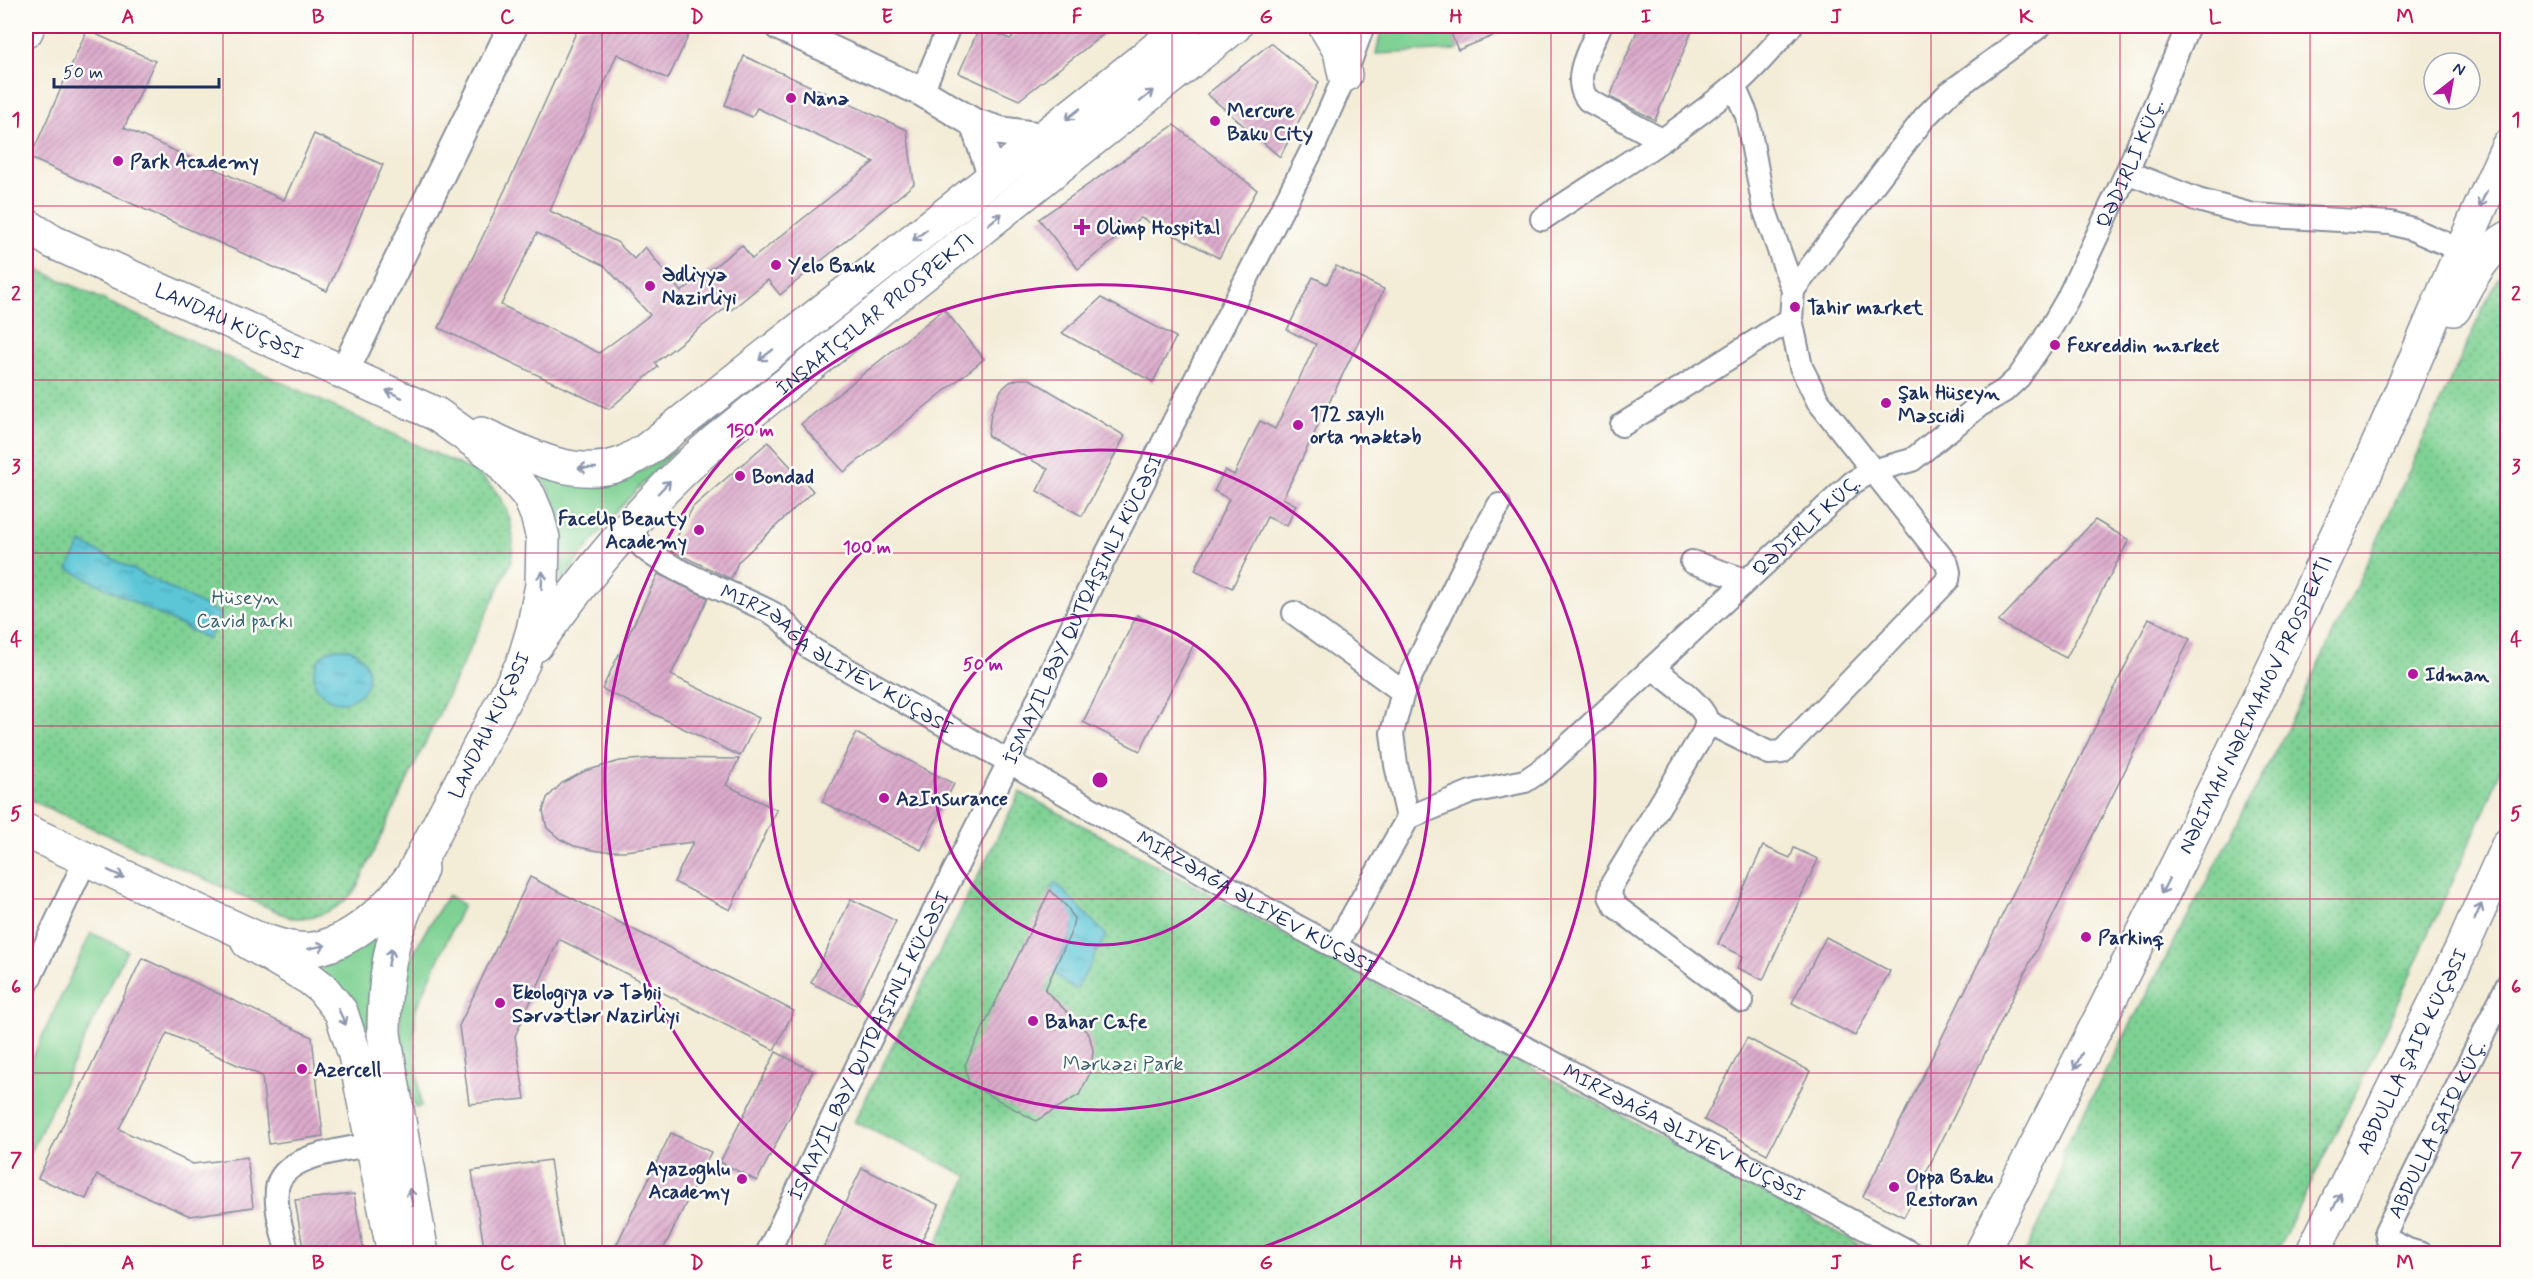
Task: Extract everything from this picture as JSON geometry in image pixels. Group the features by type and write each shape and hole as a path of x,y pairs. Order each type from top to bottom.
{"main road":[{"path":"26,31 28,26"},
{"path":"436,414 541,460 568,467 608,468 623,464 645,451 1185,26"},
{"path":"523,663 588,574 636,517 675,476 714,442 1235,26"},
{"path":"1325,26 1340,51 1345,75"},
{"name":"NƏRIMAN NƏRIMANOV PROSPEKTI","path":"1981,1254 2236,746 2356,493 2460,250 2508,146"},
{"name":"LANDAU KÜÇƏSI","path":"26,831 278,945 313,949 359,929 396,899 432,840 523,663 542,585 543,538 529,496 495,456 436,414 35,235"},
{"path":"2356,493 2465,290 2485,258 2508,238"},
{"path":"394,1254 387,1142 384,1001 396,932 432,840"},
{"name":"ABDULLA ŞAIQ KÜÇƏSI","path":"2312,1254 2461,950 2508,845"},
{"path":"177,901 290,966 322,988 334,1001 348,1028 422,1254"}],"street":[{"path":"345,372 513,26"},
{"path":"779,26 922,92 974,123 1000,131 1043,137"},
{"path":"922,92 949,26"},
{"path":"767,1254 878,1023 1008,762 1096,575 1284,207 1345,75 1363,26"},
{"path":"1600,26 1583,66 1579,85 1581,93 1588,100 1661,140"},
{"path":"1542,219 1661,140 1734,86 1754,68 1791,26"},
{"path":"1792,290 1925,117 1949,93 2040,26"},
{"name":"QƏDIRLI KÜÇ.","path":"1408,818 1471,792 1525,781 1543,769 1852,483 1872,471 1912,460 1980,405 2004,391 2019,377 2067,300 2127,172 2188,26"},
{"path":"1707,722 1769,753 1782,752 1948,580 1949,572 1947,564 1818,401 1801,367 1791,319 1792,290 1764,208 1747,116 1734,86"},
{"path":"974,123 993,177"},
{"path":"2127,172 2198,200 2253,215 2391,223 2412,229 2460,250"},
{"path":"1622,424 1791,319"},
{"path":"1335,947 1408,818 1396,765 1392,733 1403,692 1468,560 1499,505"},
{"name":"MIRZƏAĞA ƏLIYEV KÜÇƏSI","path":"636,517 634,530 637,540 660,560 770,611 788,625 799,641 810,648 1335,947 1912,1254"},
{"path":"1692,562 1745,580"},
{"path":"1294,613 1403,692"},
{"path":"1653,668 1694,703 1703,712 1707,722 1704,732 1612,884 1610,896 1615,906 1742,1001"},
{"path":"26,986 86,859"},
{"name":"ABDULLA ŞAIQ KÜÇ.","path":"2422,1254 2388,1240 2386,1231 2388,1223 2508,984"},
{"path":"288,1254 279,1216 277,1188 285,1173 297,1163 312,1157 387,1142"}],"green space":[{"path":"1382,26 1448,26 1458,50 1376,54"},
{"name":"Hüseyn Cavid parkı","path":"26,264 473,471 493,489 507,510 513,535 511,562 355,891 334,909 310,917 291,918 26,798"},
{"path":"2507,270 2507,751 2490,798 2367,1070 2276,1253 2025,1253 2057,1188 2064,1150 2284,735 2355,589 2486,302 2500,277"},
{"path":"678,448 616,512 561,582 564,543 558,509 541,474 571,485 601,486 628,478"},
{"name":"Mərkəzi Park","path":"1020,792 1876,1253 932,1253 968,1176 854,1122"},
{"path":"448,895 463,905 415,1011 414,1038 421,1107 415,1108 403,1055 401,998 404,980 413,954"},
{"path":"380,929 371,973 368,1039 356,1013 307,965"},
{"path":"91,933 127,950 31,1152 26,1149 26,1071"}],"water":[{"path":"81,543 221,614 208,639 68,569"},
{"path":"341,648 351,650 360,656 366,665 368,675 366,685 360,694 351,700 341,702 331,700 322,694 316,685 314,675 316,665 322,656 331,650"},
{"path":"1055,882 1106,935 1075,989 1066,984 1053,971 1070,937 1072,928 1069,911 1050,891"}],"building":[{"path":"579,26 693,26 668,79 617,54 550,211 617,242 634,259 645,247 681,292 742,245 752,259 874,162 757,108 752,117 725,105 744,56 907,130 914,184 780,295 768,280 730,311 727,307 655,363 658,367 609,409 439,328 514,171","holes":["537,233 605,266 650,315 599,353 501,305"]},
{"path":"980,26 1010,39 1027,26 1114,26 1019,100 959,73"},
{"path":"1448,26 1518,26 1458,50"},
{"path":"1639,26 1694,26 1655,120 1610,97"},
{"name":"Park Academy","path":"87,30 155,61 124,128 284,200 314,134 383,165 327,291 30,158"},
{"path":"1271,43 1319,82 1280,157 1207,94"},
{"path":"1174,125 1257,190 1219,258 1141,218 1078,269 1039,219"},
{"name":"172 saylı orta məktəb","path":"1336,266 1384,289 1283,498 1296,505 1287,526 1267,517 1232,588 1195,570 1229,499 1214,491 1225,470 1234,475 1260,421 1275,429 1316,344 1287,330 1313,277 1327,284"},
{"path":"1101,298 1176,337 1153,382 1062,333"},
{"path":"944,309 984,359 844,472 801,424"},
{"path":"1030,379 1125,436 1082,516 1037,491 1048,469 988,436 991,413 1001,390 1010,382"},
{"path":"768,442 813,491 738,562 731,579 670,550 693,507"},
{"path":"2095,520 2129,540 2066,658 1998,622"},
{"path":"658,574 708,598 671,675 759,718 740,756 602,689"},
{"path":"1137,615 1194,644 1140,751 1083,722"},
{"path":"2149,618 2190,639 1904,1217 1863,1197"},
{"path":"856,733 954,784 921,850 822,802"},
{"path":"654,758 739,759 726,785 777,810 730,910 674,882 693,842 625,851 598,851 574,846 560,839 547,828 543,811 547,798 562,783 585,771 620,761"},
{"path":"1763,846 1790,858 1794,848 1818,859 1763,980 1737,968 1743,956 1718,944"},
{"name":"Ekologiya və Təbii Sərvətlər Nazirliyi","path":"530,877 794,1011 774,1050 559,939 515,1036 525,1099 469,1104 459,1026"},
{"path":"1050,890 1068,908 1074,919 1071,932 1045,990 1089,1034 1093,1050 1091,1071 1079,1095 1036,1121 969,1084 965,1065"},
{"path":"851,899 896,921 856,1005 811,983"},
{"path":"1826,937 1890,971 1855,1036 1792,1003"},
{"path":"142,958 312,1037 323,1136 269,1144 262,1076 167,1033 119,1129 193,1164 247,1157 253,1207 190,1216 97,1175 86,1199 38,1178"},
{"path":"1747,1038 1810,1071 1767,1154 1704,1120"},
{"path":"776,1052 813,1071 757,1181 720,1162"},
{"path":"671,1133 711,1152 661,1254 612,1254"},
{"path":"550,1160 564,1254 485,1254 472,1171"},
{"path":"862,1168 939,1205 915,1254 820,1254"},
{"path":"354,1194 364,1254 304,1254 295,1200"}],"place":[{"name":"Nanə","path":"791,98"},
{"name":"Mercure Baku City","path":"1215,121"},
{"name":"Park Academy","path":"118,161"},
{"name":"Olimp Hospital","path":"1082,227"},
{"name":"Yelo Bank","path":"776,265"},
{"name":"Ədliyyə Nazirliyi","path":"650,286"},
{"name":"Tahir market","path":"1795,307"},
{"name":"Fexreddin market","path":"2055,345"},
{"name":"Şah Hüseyn Məscidi","path":"1886,403"},
{"name":"172 saylı orta məktəb","path":"1298,425"},
{"name":"Bondad","path":"740,476"},
{"name":"FaceUp Beauty Academy","path":"699,530"},
{"name":"Idman","path":"2413,674"},
{"name":"AzInsurance","path":"884,798"},
{"name":"Parkinq","path":"2086,937"},
{"name":"Ekologiya və Təbii Sərvətlər Nazirliyi","path":"500,1003"},
{"name":"Bahar Cafe","path":"1033,1021"},
{"name":"Azercell","path":"302,1069"},
{"name":"Ayazoghlu Academy","path":"742,1179"},
{"name":"Oppa Baku Restoran","path":"1894,1187"}]}
